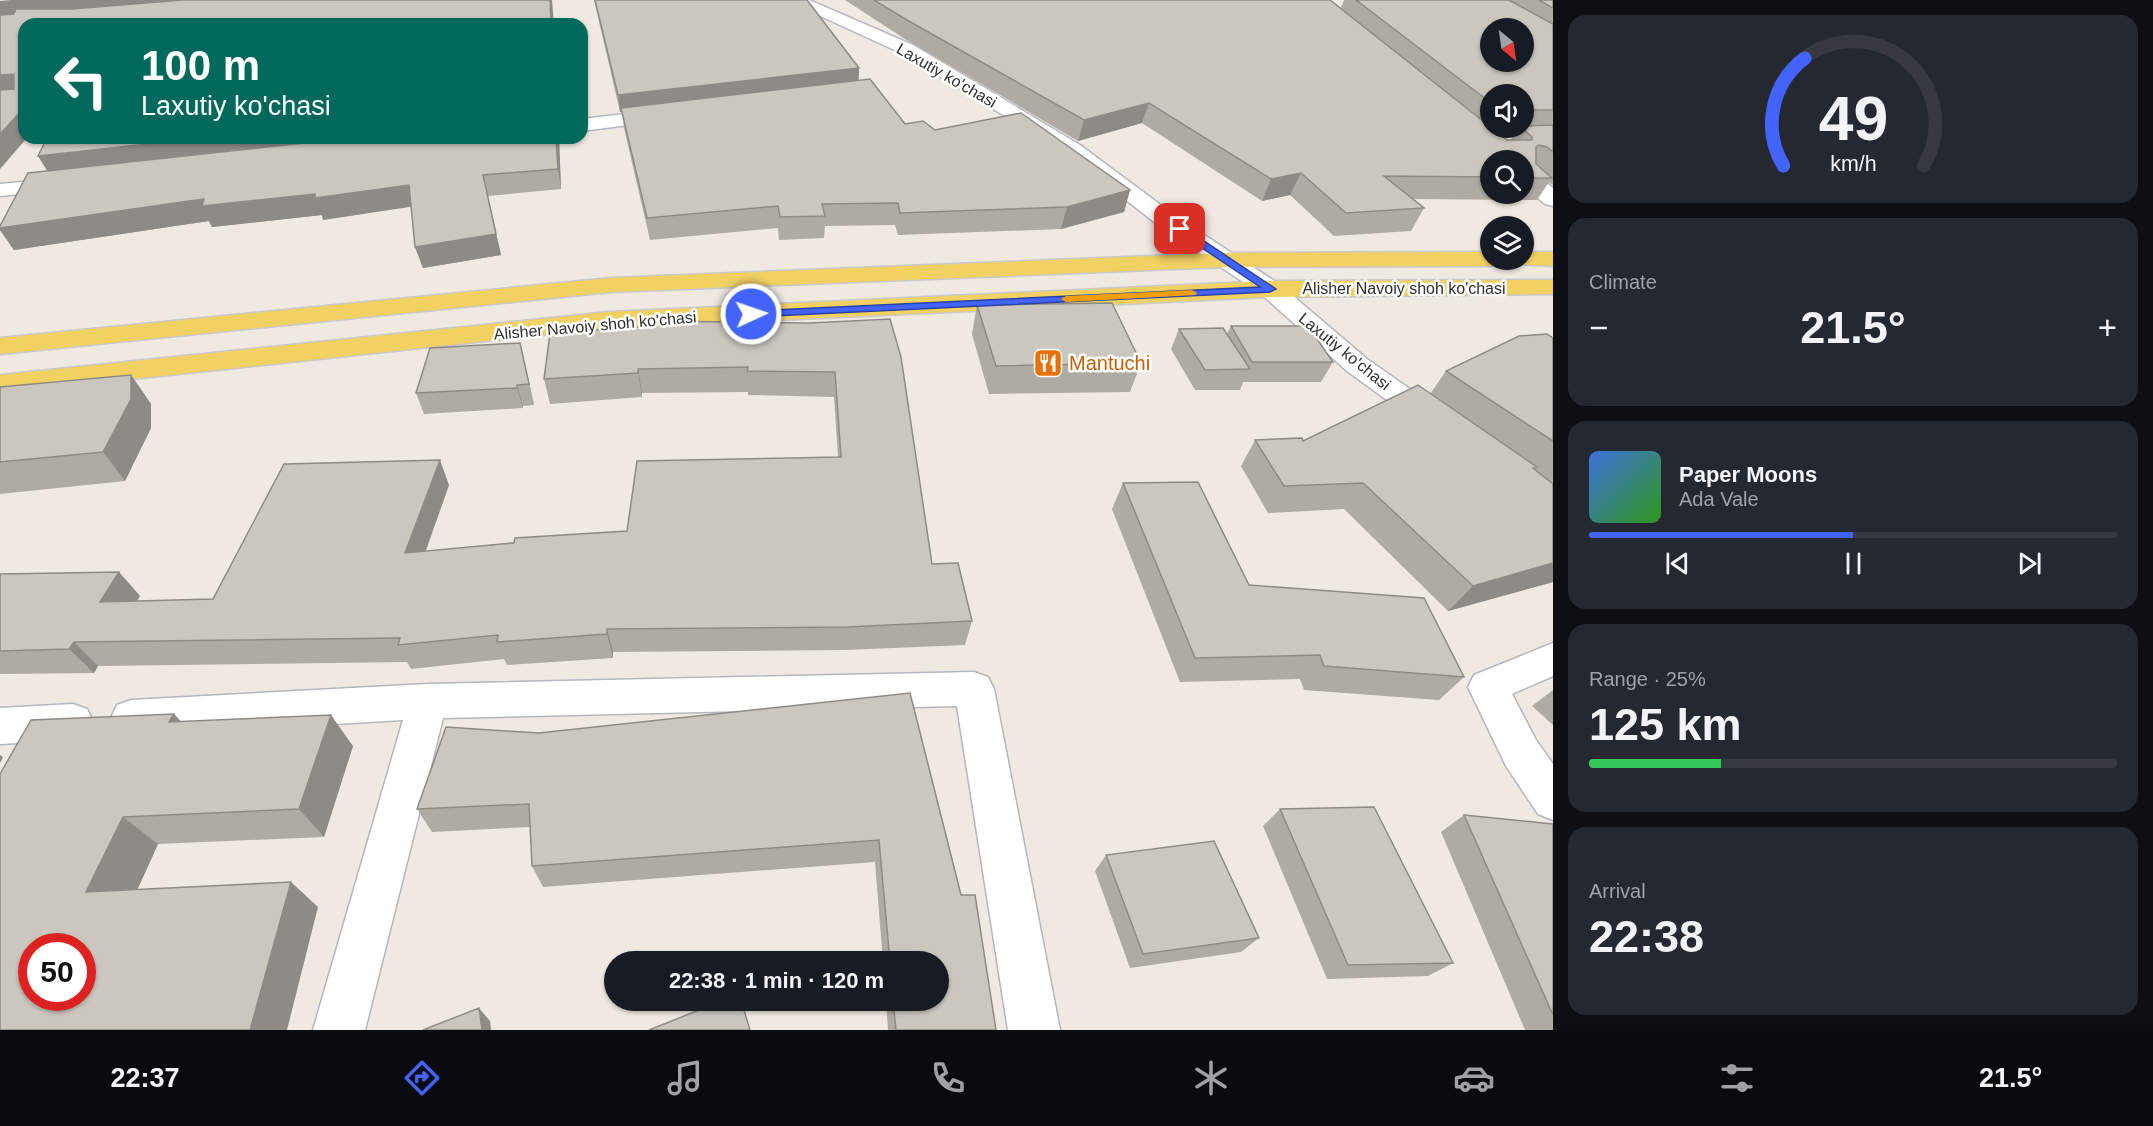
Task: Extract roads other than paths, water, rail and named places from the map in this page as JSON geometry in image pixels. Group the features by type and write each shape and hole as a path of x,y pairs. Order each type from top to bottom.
{"main road":[{"name":"Alisher Navoiy shoh ko'chasi","path":"0,346 611,285 1225,260 1480,259"},
{"name":"Alisher Navoiy shoh ko'chasi","path":"1534,259 1553,259"},
{"name":"Alisher Navoiy shoh ko'chasi","path":"0,384 609,321 1270,289 1553,287"}],"street":[{"name":"Laxutiy ko'chasi","path":"797,0 907,50 1073,149 1166,220 1270,289 1358,365 1452,433"},
{"path":"588,123 688,112"},
{"path":"1494,150 1476,135 1553,139"},
{"path":"0,190 82,182"},
{"path":"1534,183 1553,199"},
{"path":"1553,658 1488,687 1521,753 1553,799"},
{"path":"0,726 428,701 974,689 1034,1030"},
{"path":"339,1030 428,701"}],"place":[{"name":"Mantuchi","path":"1048,363"}]}
